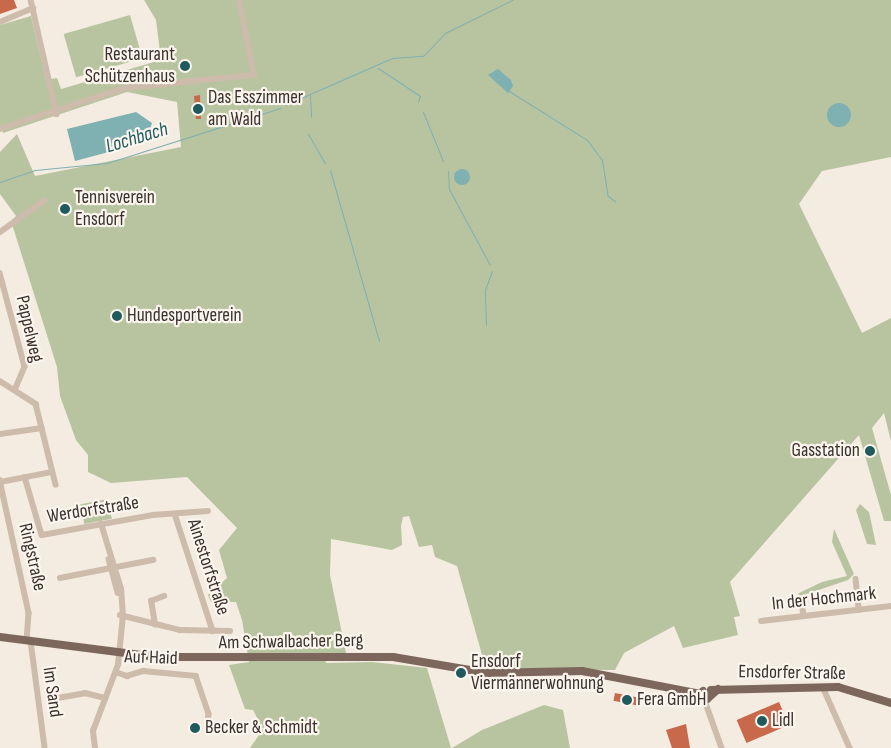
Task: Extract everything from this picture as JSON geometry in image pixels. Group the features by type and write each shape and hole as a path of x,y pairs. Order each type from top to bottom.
{"main road":[{"name":"Am Schwalbacher Berg","path":"0,638 120,652 208,659 394,658 488,673 582,671"},
{"name":"Ensdorfer Straße","path":"582,671 709,693 823,687 852,689 891,703"}],"street":[{"path":"31,0 56,114"},
{"path":"0,129 56,114 126,88 254,75 239,0"},
{"path":"0,22 33,8"},
{"path":"0,232 44,201"},
{"name":"Pappelweg","path":"0,273 3,296 25,366 15,390"},
{"path":"0,390 2,383 36,404 56,485"},
{"path":"0,434 42,428"},
{"path":"0,481 52,472"},
{"name":"Werdorfstraße","path":"25,477 42,535 101,524 208,511"},
{"name":"Ringstraße","path":"0,481 1,499 29,613 29,640"},
{"name":"Ainestorfstraße","path":"175,514 213,631"},
{"path":"95,748 93,731 116,672 120,652 122,616 113,567 101,524"},
{"path":"60,578 153,560"},
{"path":"856,579 858,610"},
{"path":"155,625 151,601 164,596"},
{"path":"802,602 804,616"},
{"name":"In der Hochmark","path":"761,621 891,606"},
{"path":"122,616 155,625 230,631"},
{"name":"Im Sand","path":"29,640 45,748"},
{"name":"Auf Haid","path":"116,672 196,676 209,714 208,722"},
{"path":"823,687 850,748"},
{"path":"58,698 85,693 105,698"},
{"path":"709,693 709,714 722,748"}],"green space":[{"path":"144,0 891,0 891,157 822,171 799,204 862,333 891,318 891,441 884,413 872,428 891,495 891,521 884,521 859,435 730,582 740,616 734,617 738,635 683,648 674,626 624,653 615,670 486,669 457,566 435,557 432,545 419,547 409,516 403,517 401,526 402,545 392,550 331,539 330,575 346,653 323,653 326,663 372,662 427,668 451,748 250,748 263,729 253,710 245,709 229,665 249,662 242,620 236,602 211,602 208,595 227,578 219,550 237,528 187,477 111,483 88,472 88,455 76,440 60,396 57,367 11,221 16,216 0,194 0,152 17,134 35,176 181,147 177,102 127,92 3,133 0,125 0,25 31,16 46,80 57,78 61,89 161,60 156,20"},
{"path":"130,15 142,58 76,77 64,34"},
{"path":"108,499 112,519 84,524 81,504"},
{"path":"860,504 869,512 876,545 867,544 856,510"},
{"path":"834,529 854,574 848,580 798,597 799,593 822,582 847,576 832,542"},
{"path":"544,705 563,710 570,748 452,748 482,730"}],"water":[{"path":"498,69 511,80 513,86 508,93 488,75"},
{"path":"839,103 847,107 851,115 847,123 839,127 831,123 827,115 831,107"},
{"path":"136,112 152,123 146,142 75,161 67,129"},
{"path":"459,169 465,169 470,174 468,183 459,185 454,180 454,174"}],"building":[{"path":"0,0 14,0 17,8 0,14"},
{"name":"Das Esszimmer am Wald","path":"200,95 201,119 196,119 194,96"},
{"name":"Fera GmbH","path":"615,693 641,698 639,706 613,701"},
{"name":"Lidl","path":"779,702 789,725 746,743 737,720"},
{"path":"686,724 690,748 672,748 666,730"}],"waterway":[{"name":"Lochbach","path":"285,105 392,58 423,56 445,33 512,0"},
{"path":"378,68 420,96 418,102"},
{"path":"509,91 587,140 602,160 608,196 615,201"},
{"path":"310,95 311,117"},
{"name":"Lochbach","path":"0,182 35,170 107,163 280,108"},
{"path":"423,112 443,161"},
{"path":"308,134 325,163"},
{"path":"330,170 379,341"},
{"path":"448,171 449,189 490,265"},
{"path":"486,325 485,290 492,271"}],"place":[{"name":"Restaurant Schützenhaus","path":"185,66"},
{"name":"Das Esszimmer am Wald","path":"198,109"},
{"name":"Tennisverein Ensdorf","path":"65,209"},
{"name":"Hundesportverein","path":"117,316"},
{"name":"Gasstation","path":"870,451"},
{"name":"Ensdorf Viermännerwohnung","path":"461,673"},
{"name":"Fera GmbH","path":"627,700"},
{"name":"Lidl","path":"762,721"},
{"name":"Becker & Schmidt","path":"195,728"}]}
